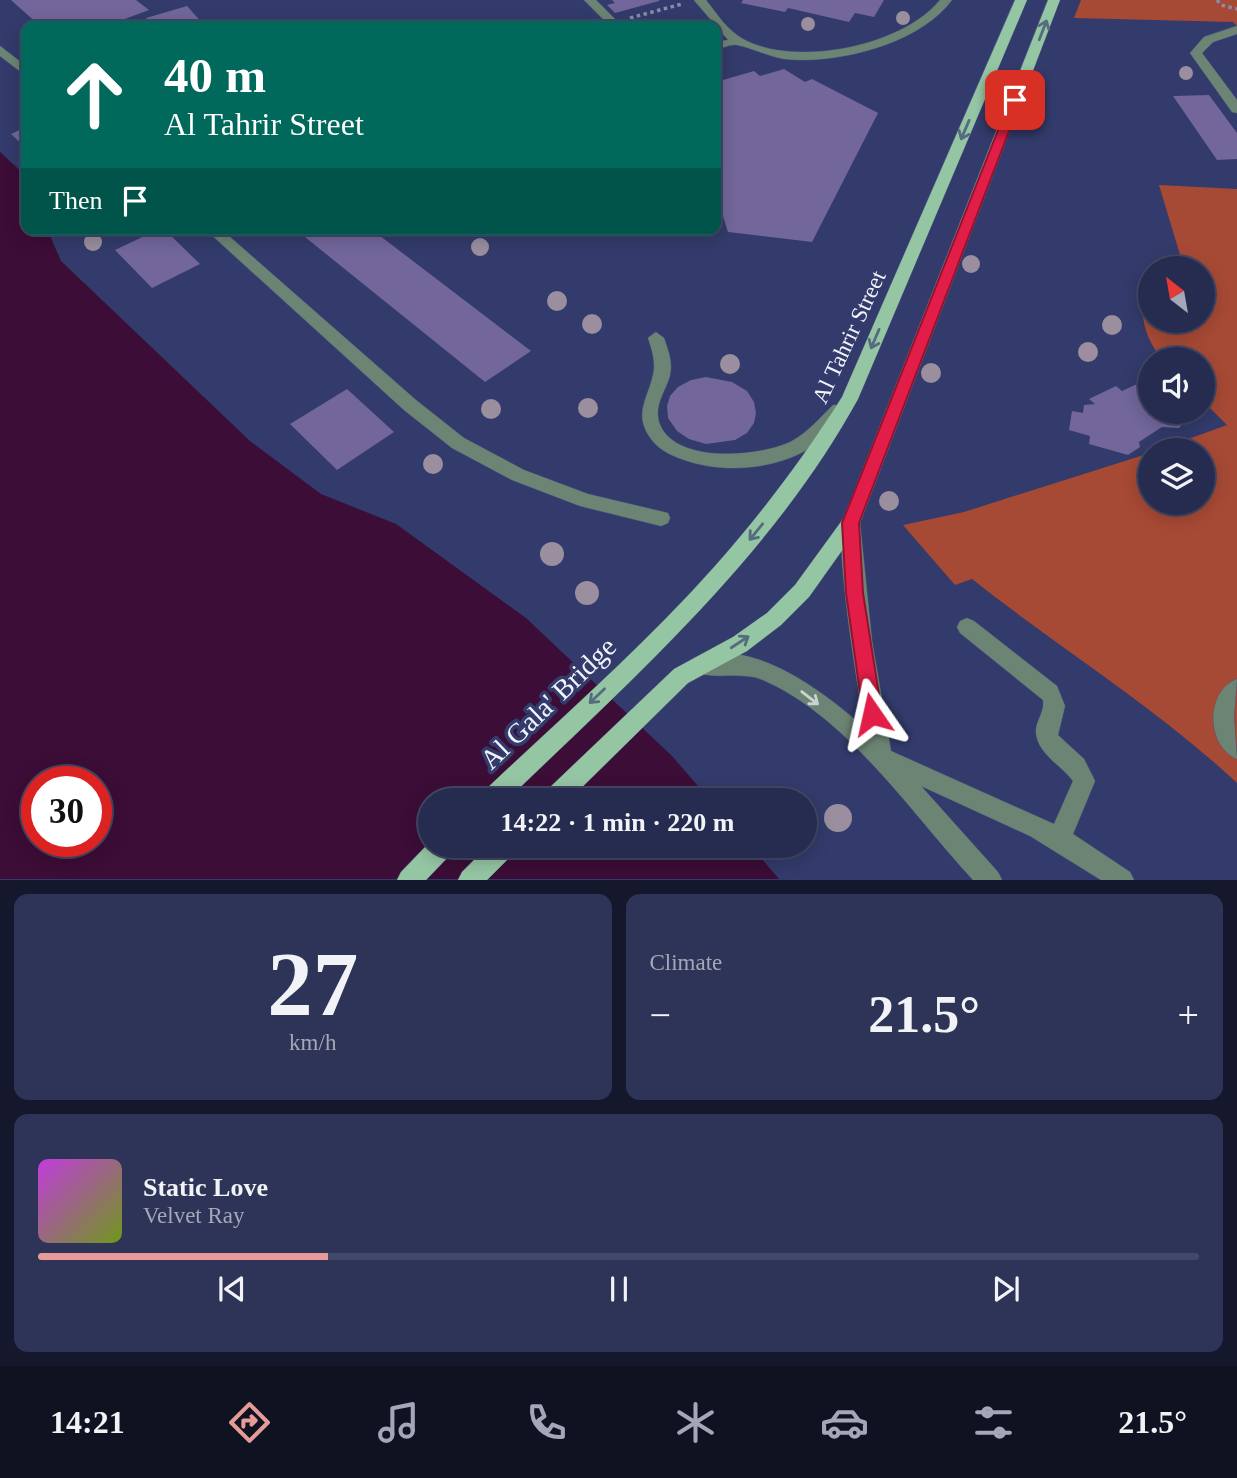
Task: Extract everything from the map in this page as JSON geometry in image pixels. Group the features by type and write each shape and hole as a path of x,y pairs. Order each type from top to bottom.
{"main road":[{"name":"Al Tahrir Street","path":"646,649 702,593 750,539 791,487 850,399 1021,0"},
{"path":"565,788 681,676 740,644 774,619 802,591 851,523 1054,0"},
{"name":"Al Gala' Bridge","path":"503,788 646,649"},
{"path":"409,880 431,858"},
{"path":"470,880 493,858"}],"street":[{"path":"590,0 611,21"},
{"path":"700,0 716,21"},
{"path":"721,27 737,41 768,51 797,56 828,54 913,30 935,16 946,0"},
{"path":"1237,30 1202,42 1196,53 1237,109"},
{"path":"721,45 737,41"},
{"path":"0,50 21,68"},
{"path":"219,235 410,405 458,443 517,475 586,501 661,518"},
{"path":"656,338 663,353 664,371 651,402 650,419 657,435 672,449 713,461 757,460 796,447 825,425 850,399"},
{"path":"851,523 855,593 864,671 881,758"},
{"path":"967,627 1050,693 1055,702 1056,711 1047,728 1047,736 1051,744 1080,771 1084,781 1059,838"},
{"path":"701,665 734,664 778,678 798,688 881,758 953,843 990,880"},
{"path":"1237,689 1227,697 1223,715 1228,736 1237,748"},
{"path":"881,758 1059,838 1094,858 1122,880"}],"path":[{"path":"1217,0 1221,5 1237,9"},
{"path":"624,21 685,3"}],"shaded area":[{"path":"1081,0 1237,0 1237,26 1233,22 1074,18"},
{"path":"0,152 21,171 21,235 50,235 61,261 250,441 321,494 396,524 526,618 672,756 700,788 418,788 418,858 761,858 779,879 0,879"},
{"path":"1159,185 1237,189 1237,783 1174,729 972,579 955,585 903,525 964,512 1138,457 1138,515 1215,515 1215,438 1191,438 1227,425 1215,413 1215,347 1154,347 1147,333 1215,333 1215,256 1180,256"}],"building":[{"path":"11,0 136,0 149,10 119,21 34,21"},
{"path":"612,0 659,1 615,13 607,5 615,3"},
{"path":"743,0 884,0 874,17 855,13 849,22 788,8 785,12 741,3"},
{"path":"187,6 200,21 148,21 146,18"},
{"path":"784,69 805,82 812,79 878,113 812,242 728,232 721,210 721,81 754,71 760,76"},
{"path":"1209,95 1237,133 1237,159 1217,160 1173,96"},
{"path":"21,129 21,143 11,134"},
{"path":"146,235 170,235 200,264 152,288 115,250"},
{"path":"302,235 379,235 531,351 485,382"},
{"path":"706,377 732,382 747,391 754,402 756,413 754,423 747,433 735,440 706,444 689,439 677,431 668,418 670,396 678,387 691,380"},
{"path":"1138,382 1138,424 1182,424 1179,428 1162,427 1145,438 1138,438 1138,448 1128,455 1089,444 1090,436 1069,430 1072,411 1083,413 1084,405 1095,404 1089,399 1116,386 1122,391"},
{"path":"347,389 394,432 337,470 290,424"}],"route":[{"path":"872,714 855,593 851,523 1015,100"}]}
